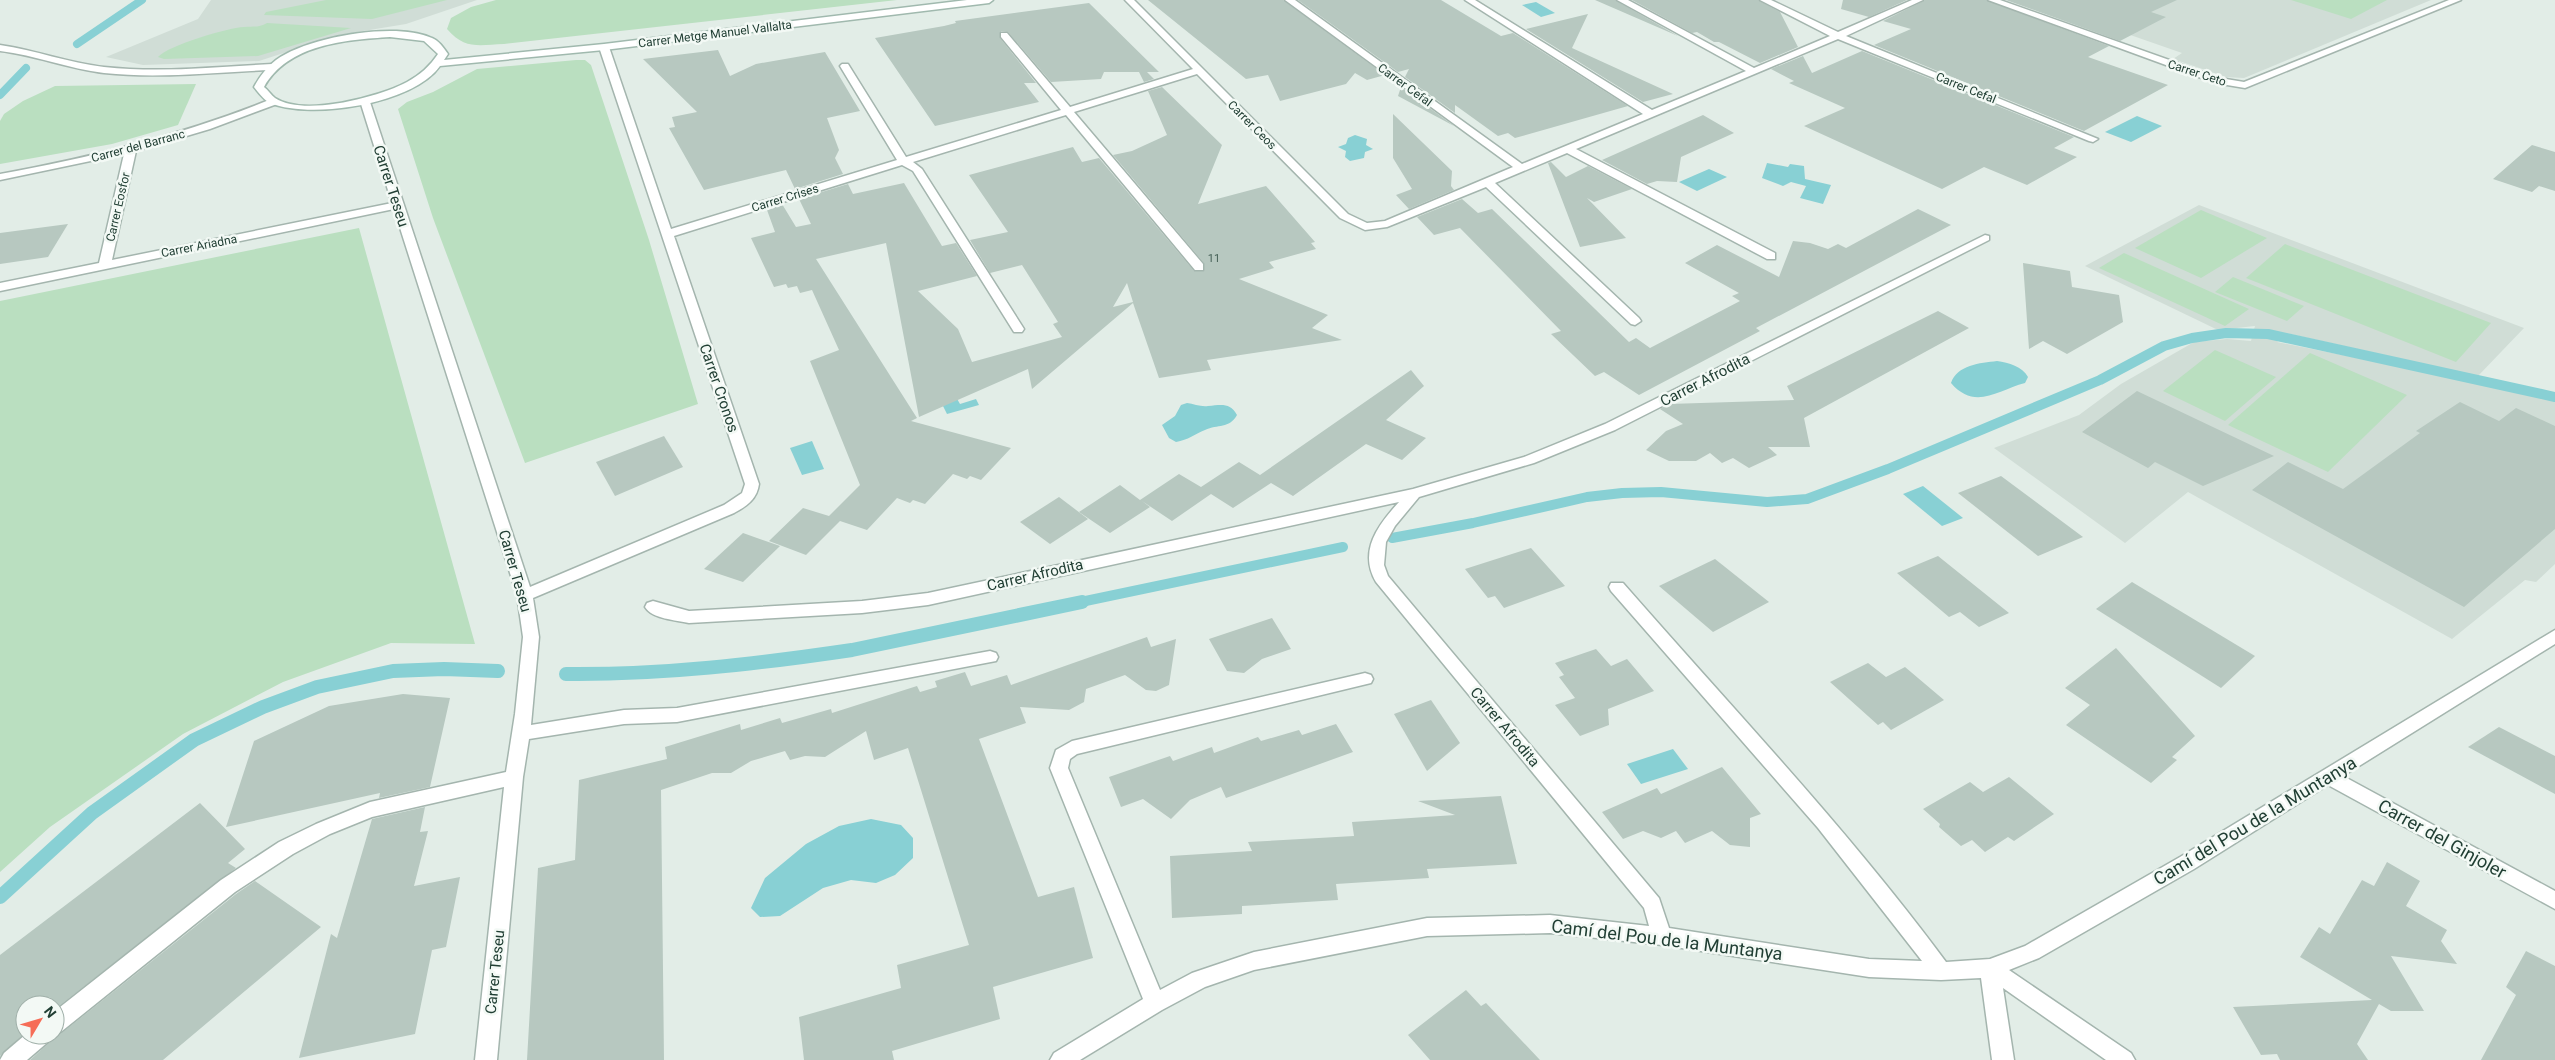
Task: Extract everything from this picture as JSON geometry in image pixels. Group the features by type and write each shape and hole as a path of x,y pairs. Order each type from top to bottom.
{"street":[{"name":"Carrer Metge Manuel Vallalta","path":"440,63 604,47 989,0"},
{"name":"Carrer Ceos","path":"1128,0 1344,216 1365,227 1386,224 1486,182"},
{"name":"Carrer Cefal","path":"1289,0 1521,168"},
{"path":"1469,0 1651,114"},
{"path":"1621,0 1753,71"},
{"name":"Carrer Cefal","path":"1764,0 1838,36 2093,140"},
{"path":"1635,321 1486,182 1838,36 1919,0"},
{"name":"Carrer Ceto","path":"1992,0 2218,81 2245,85 2457,0"},
{"path":"390,34 429,39 439,46 443,54 440,63 431,74 414,84 365,101 313,108 273,102 262,96 259,87 262,77 272,67 312,47 356,37 390,34"},
{"path":"1004,35 1199,266"},
{"name":"Carrer Cronos","path":"525,595 729,510 750,495 752,484 604,47"},
{"path":"0,48 80,67 107,70 164,71 272,67"},
{"path":"845,66 904,161 917,169 1018,329"},
{"name":"Carrer Crises","path":"667,234 1198,71"},
{"name":"Carrer Teseu","path":"365,101 525,595 531,637 522,733 514,777 486,1060"},
{"name":"Carrer del Barranc","path":"0,177 131,149 205,128 273,102"},
{"name":"Carrer Eosfor","path":"105,265 131,149"},
{"path":"1568,149 1771,256"},
{"name":"Carrer Ariadna","path":"0,287 398,205"},
{"name":"Carrer Afrodita","path":"653,607 667,613 689,616 862,607 928,599 1155,548 1414,494 1529,460 1610,427 1985,238"},
{"name":"Carrer Afrodita","path":"1414,494 1377,540 1374,553 1375,566 1380,578 1652,904 1662,936"},
{"path":"1617,587 1907,922 1941,971"},
{"name":"Camí del Pou de la Muntanya","path":"1061,1060 1155,1003 1199,980 1254,961 1427,927 1550,924 1662,936 1869,968 1941,971 1990,968 2032,952 2188,863 2555,636"},
{"path":"522,733 624,717 677,715 990,657"},
{"path":"1155,1003 1059,768 1062,755 1072,748 1365,679"},
{"name":"Carrer del Ginjoler","path":"2328,776 2555,901"},
{"path":"65,1016 228,886 286,848 322,829 370,810 514,777"},
{"path":"1990,968 2003,1060"},
{"path":"1990,968 2124,1060"},
{"path":"10,1060 29,1045"}],"shaded area":[{"path":"211,0 477,0 406,24 339,35 259,61 143,65 106,57 198,19"},
{"path":"2030,0 2431,0 2244,78 2226,77 2173,59 2182,53"},
{"path":"2199,205 2524,328 2478,376 2286,333 2277,342 2462,379 2555,401 2555,564 2536,582 2525,580 2452,639 2188,492 2125,543 1994,448 2079,415 2121,384 2194,342 2227,339 2251,341 2255,326 2218,330 2085,266"}],"green space":[{"path":"326,0 447,0 372,19 264,15 266,12"},
{"path":"496,0 897,0 504,44 473,45 460,40 447,29 451,18 471,7"},
{"path":"2291,0 2387,0 2351,19"},
{"path":"267,23 351,28 258,56 164,59 158,57 174,47 199,38 225,30 259,26"},
{"path":"585,60 591,65 649,240 698,404 525,463 433,218 398,109 407,102 433,92 477,69"},
{"path":"196,84 178,125 112,144 0,164 0,121 4,114 23,101 55,86"},
{"path":"2201,210 2267,238 2201,278 2135,248"},
{"path":"359,228 475,644 391,643 283,682 183,734 50,827 0,872 0,301"},
{"path":"2285,244 2491,323 2456,362 2246,278"},
{"path":"2124,253 2249,309 2225,326 2099,268"},
{"path":"2233,277 2304,306 2287,321 2215,292"},
{"path":"2215,350 2276,377 2225,421 2163,391"},
{"path":"2310,353 2407,395 2328,472 2228,425"}],"water":[{"path":"1536,2 1555,13 1541,17 1522,5"},
{"path":"2137,116 2162,126 2131,142 2105,132"},
{"path":"1355,135 1367,139 1366,145 1373,149 1365,152 1364,158 1350,161 1345,157 1346,151 1338,147 1346,144 1348,138"},
{"path":"1767,163 1788,167 1790,164 1804,166 1805,179 1831,185 1823,204 1800,198 1806,186 1791,182 1783,186 1762,178"},
{"path":"1709,169 1727,177 1697,191 1679,182"},
{"path":"1997,361 2010,364 2022,370 2028,377 2025,383 1987,396 1978,397 1969,396 1951,383 1958,372 1970,366"},
{"path":"952,390 960,404 976,399 979,405 947,414 937,394"},
{"path":"1187,403 1203,406 1225,405 1231,408 1237,415 1227,424 1210,428 1176,442 1169,438 1162,425 1175,416 1181,405"},
{"path":"812,441 824,469 802,475 790,448"},
{"path":"1923,486 1963,518 1942,526 1903,494"},
{"path":"1673,749 1688,769 1641,784 1627,764"},
{"path":"871,819 901,825 913,838 913,858 895,875 876,883 851,880 823,888 780,916 760,917 751,908 765,878 806,844 839,826"}],"building":[{"path":"1148,0 1283,0 1385,75 1367,80 1355,73 1346,84 1280,101 1268,75 1246,79"},
{"path":"1298,0 1441,0 1501,36 1513,33 1628,106 1515,138 1508,133 1498,136 1455,105 1455,113 1405,77 1409,69 1398,72"},
{"path":"1595,0 1615,0 1678,36"},
{"path":"1632,0 1758,0 1780,12 1798,47 1760,63 1697,32 1692,33"},
{"path":"1843,0 1907,0 1869,17 1841,9"},
{"path":"1925,0 1986,0 2109,46 2088,57 2168,85 2084,131 1874,45 1911,29 1883,21"},
{"path":"2006,0 2177,0 2151,12 2166,17 2120,41"},
{"path":"1089,3 1159,72 1147,72 1154,79 1144,82 1139,72 1104,72 1101,79 1051,82 1008,32 1001,31 1000,38 1036,83 1024,83 1039,102 935,126 875,38 944,26 956,23 955,21"},
{"path":"1588,14 1572,48 1673,94 1643,102 1526,29"},
{"path":"718,50 730,76 756,64 825,52 860,111 827,118 839,150 835,158 843,174 795,189 786,170 704,190 669,128 675,127 672,117 697,112 643,59"},
{"path":"1862,51 2074,137 2054,148 2077,157 2027,185 1984,167 1942,189 1804,126 1845,108 1789,83 1794,81 1771,69 1803,56 1812,73"},
{"path":"1162,87 1222,145 1198,204 1266,186 1315,242 1311,243 1316,249 1269,262 1274,268 1239,279 1328,315 1312,328 1342,340 1207,360 1211,370 1159,378 1133,303 1032,389 1028,369 919,417 886,243 816,259 917,418 911,421 1011,448 981,480 970,476 967,479 953,474 925,504 913,500 910,503 897,498 867,530 840,521 806,555 769,541 803,508 829,516 860,485 810,361 839,350 812,290 800,293 797,286 788,288 786,284 774,287 751,238 775,232 767,210 782,204 796,227 811,224 799,199 848,184 853,194 904,183 942,246 956,243 977,276 918,291 958,329 972,362 1062,337 1053,324 1058,322 1022,265 990,273 970,240 1008,232 969,175 1073,147 1082,162 1099,158 1194,271 1204,271 1204,263 1113,155 1132,151 1167,135 1148,91","holes":["1127,283 1133,302 1113,307"]},
{"path":"1401,87 1454,126 1398,96"},
{"path":"1393,114 1452,171 1451,186 1454,190 1409,209 1396,195 1412,189 1393,158"},
{"path":"1703,115 1734,133 1681,157 1677,182 1657,181 1647,184 1602,160"},
{"path":"2532,145 2555,152 2555,191 2539,186 2532,192 2493,179"},
{"path":"1551,162 1566,177 1588,166 1632,189 1594,202 1587,198 1626,238 1580,247 1548,163"},
{"path":"1462,199 1478,213 1492,209 1629,342 1636,338 1650,348 1740,301 1732,296 1739,293 1685,263 1717,245 1779,277 1793,241 1810,243 1828,249 1838,244 1846,248 1918,209 1951,225 1756,328 1760,331 1639,395 1604,372 1595,376 1551,334 1561,331 1460,228 1434,235 1417,217"},
{"path":"68,224 48,257 0,264 0,233"},
{"path":"2023,263 2070,271 2072,287 2119,295 2123,322 2067,354 2043,341 2029,349"},
{"path":"1938,311 1969,328 1804,418 1810,447 1768,447 1777,455 1749,468 1733,458 1722,463 1710,453 1696,461 1669,461 1646,450 1666,431 1683,424 1660,409 1669,404 1794,400 1787,386"},
{"path":"1411,370 1424,386 1386,420 1426,438 1402,460 1366,444 1293,496 1271,483 1233,508 1211,494 1172,521 1142,501 1150,507 1110,533 1079,512 1120,485 1140,500 1179,474 1201,487 1239,462 1260,475"},
{"path":"2137,391 2274,456 2203,486 2155,462 2148,468 2082,432"},
{"path":"2460,402 2499,421 2516,408 2555,426 2555,529 2464,607 2252,490 2288,462 2343,489 2420,433 2416,431"},
{"path":"664,436 683,467 615,496 596,462"},
{"path":"2001,476 2083,537 2038,556 1958,493"},
{"path":"1059,497 1088,519 1050,544 1020,522"},
{"path":"743,533 780,546 743,582 704,569"},
{"path":"1531,548 1565,586 1504,608 1495,596 1488,598 1465,569"},
{"path":"1938,556 2009,613 1979,627 1960,612 1949,617 1897,573"},
{"path":"1715,559 1769,602 1713,632 1659,586"},
{"path":"2132,582 2255,656 2221,688 2096,609"},
{"path":"1272,618 1291,649 1262,659 1244,673 1227,671 1209,639"},
{"path":"1147,637 1151,647 1176,639 1169,685 1156,691 1146,690 1125,675 1086,689 1084,702 1069,710 1020,707 1026,723 979,739 1038,897 1074,887 1093,958 993,987 1000,1019 892,1051 894,1060 804,1060 799,1017 901,988 897,965 969,945 908,748 874,760 866,731 825,757 805,756 790,760 785,751 751,761 731,773 712,773 661,790 664,1060 527,1060 538,868 575,860 579,780 667,759 665,747 740,724 741,730 780,718 782,723 831,709 832,713 917,686 920,692 937,687 935,681 965,672 971,686 1007,675 1011,685"},
{"path":"2116,648 2195,736 2172,757 2177,760 2151,783 2066,725 2090,705 2065,688"},
{"path":"1596,649 1611,666 1627,659 1654,691 1608,709 1609,725 1580,736 1555,705 1575,698 1559,677 1564,675 1555,663"},
{"path":"1868,663 1886,677 1905,667 1944,700 1891,730 1883,722 1878,725 1830,682"},
{"path":"403,694 450,698 430,787 379,798 380,793 226,827 254,741 329,706"},
{"path":"1431,700 1460,743 1427,771 1394,714"},
{"path":"1336,724 1353,752 1226,798 1221,787 1190,800 1171,819 1143,799 1121,807 1109,777 1170,756 1173,761 1212,747 1214,753 1258,737 1261,741 1299,730 1302,735"},
{"path":"2499,727 2555,756 2555,794 2468,747"},
{"path":"1722,767 1761,814 1750,818 1750,847 1730,845 1712,831 1685,843 1676,831 1661,838 1643,831 1623,839 1602,812 1657,788 1661,794"},
{"path":"2009,777 2054,814 2014,841 2008,837 1985,852 1972,840 1961,846 1939,827 1940,824 1923,809 1970,782 1983,792"},
{"path":"1501,796 1517,864 1427,869 1429,878 1336,884 1338,900 1242,906 1242,914 1172,918 1170,856 1252,851 1248,842 1354,836 1352,822 1455,815 1418,801"},
{"path":"200,803 245,849 228,863 236,868 65,1001 65,995 15,995 15,1042 0,1056 0,955"},
{"path":"425,807 420,832 428,831 414,886 460,877 446,947 432,950 415,1034 299,1058 331,934 337,938 372,819"},
{"path":"2387,862 2420,881 2406,906 2447,930 2441,941 2457,964 2391,956 2424,1011 2391,1011 2379,1004 2357,1044 2368,1060 2280,1060 2277,1054 2261,1055 2233,1007 2372,1000 2300,957 2319,927 2330,934 2362,880 2374,886"},
{"path":"255,881 321,927 163,1060 30,1060 47,1045 65,1045 65,1030 236,894"},
{"path":"2526,951 2555,966 2555,1060 2481,1060 2516,995 2506,987"},
{"path":"1466,990 1481,1006 1486,1003 1540,1060 1430,1060 1408,1035"}],"waterway":[{"path":"77,44 142,0"},
{"path":"0,95 26,68"},
{"path":"1392,538 1473,523 1587,497 1622,493 1661,492 1767,502 1807,499 1888,469 2100,380 2164,346 2192,338 2226,333 2268,334 2555,397"},
{"path":"1076,603 1343,547"},
{"path":"566,674 674,671 852,650 1082,602"},
{"path":"0,897 92,813 194,740 263,707 317,687 393,671 444,669 498,671"}]}
